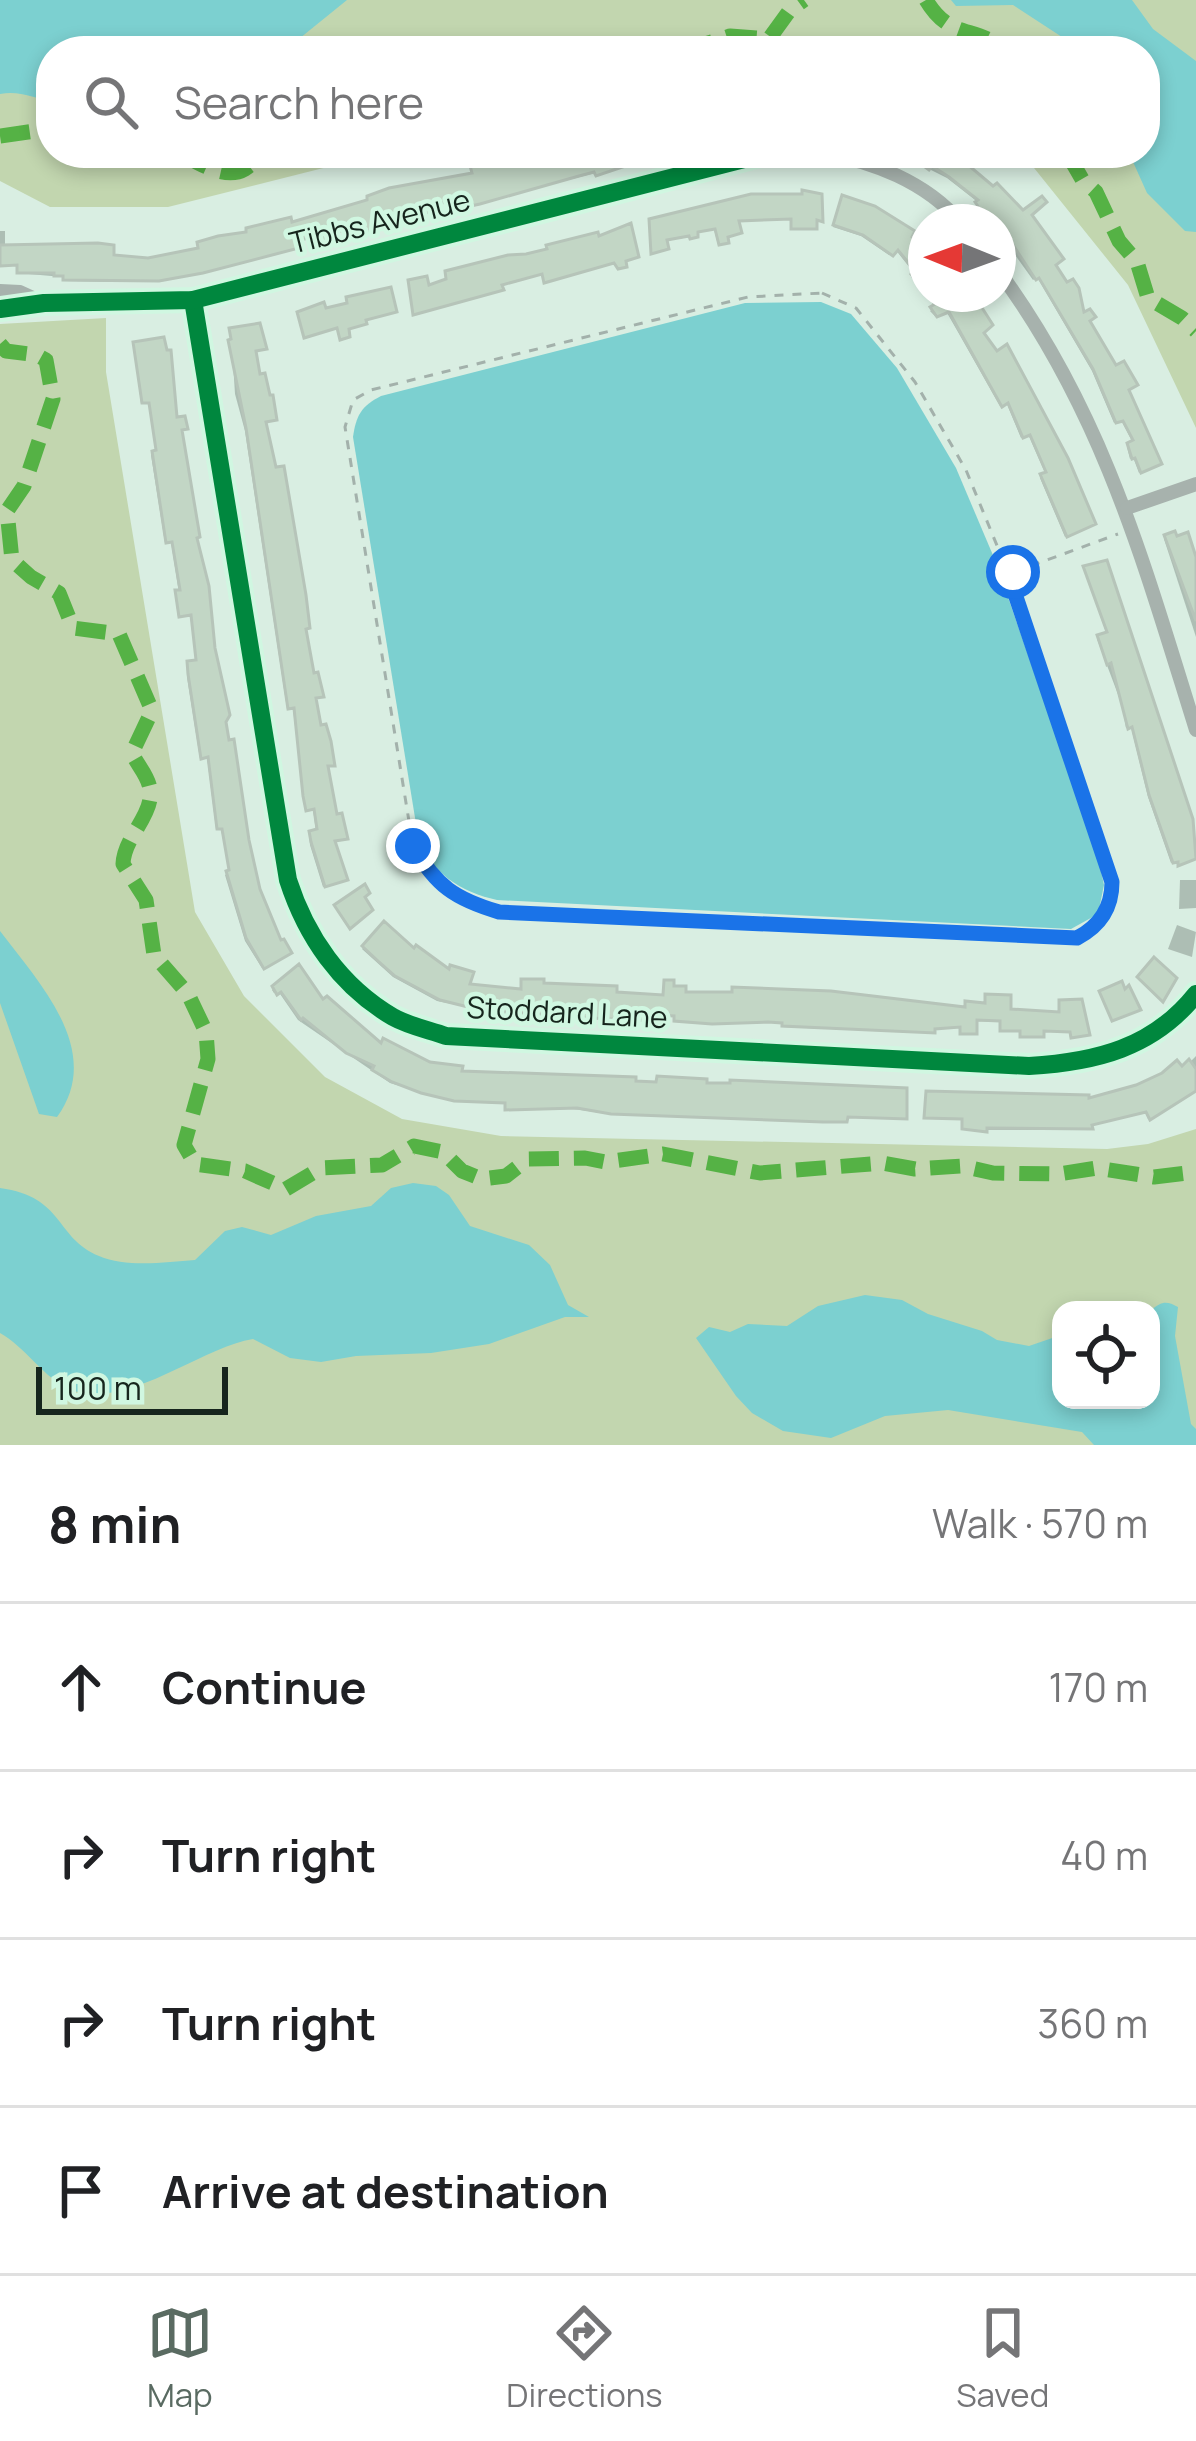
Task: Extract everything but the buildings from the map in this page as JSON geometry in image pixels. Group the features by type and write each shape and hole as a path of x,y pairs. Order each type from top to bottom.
{"street":[{"name":"Tibbs Avenue","path":"0,309 44,303 193,300 708,168"},
{"path":"879,168 927,192 940,204"},
{"name":"Tibbs Avenue","path":"0,291 20,292 44,303"},
{"path":"1016,298 1062,370 1127,508 1196,730"},
{"name":"Stoddard Lane","path":"193,300 288,880 316,946 356,988 394,1018 446,1036 1029,1066 1107,1056 1136,1044 1162,1028 1196,994"},
{"path":"1127,508 1196,484"}],"path":[{"path":"822,293 856,308 915,382 966,470 1005,566 1013,572 1012,585 1112,882 1110,902 1093,930 1077,938 499,912 454,895 428,873 413,846 344,418 352,400 371,390 748,297 822,293"},
{"path":"1013,572 1133,529"}],"green space":[{"path":"0,0 1196,0 1196,428 1128,285 1034,168 1160,168 1160,36 36,36 36,168 323,168 168,207 50,207 0,181"},
{"path":"106,318 106,372 195,912 244,996 325,1077 402,1119 501,1136 1107,1149 1148,1144 1196,1129 1196,1445 0,1445 0,324"}],"water":[{"path":"0,0 347,0 303,36 36,36 36,98 0,94"},
{"path":"951,0 1132,0 1153,29 1196,61 1196,232 1185,231 1147,193 1136,168 1160,168 1160,36 1060,36 1013,5 956,6"},
{"path":"821,302 851,314 897,368 956,468 995,560 1097,853 1104,885 1098,914 1071,929 497,900 459,886 439,870 418,836 353,437 361,412 381,396 745,303"},
{"path":"0,931 48,995 70,1043 74,1067 70,1092 57,1117 39,1114 0,1003"},
{"path":"413,1183 436,1186 449,1195 470,1226 529,1245 550,1265 568,1305 589,1317 565,1317 489,1344 321,1362 290,1358 253,1339 134,1387 87,1394 56,1381 0,1333 0,1188 37,1200 74,1239 99,1256 147,1263 195,1260 225,1231 242,1227 271,1235 316,1216 371,1206 391,1188"},
{"path":"865,1295 902,1300 997,1340 1029,1346 1052,1338 1052,1409 1160,1409 1160,1304 1174,1305 1178,1307 1175,1336 1196,1445 1094,1445 1082,1432 948,1410 885,1416 831,1438 783,1431 752,1413 736,1396 696,1338 709,1327 730,1332 748,1324 787,1326 818,1306"}],"marked path":[{"path":"771,36 790,10 804,0"},
{"path":"926,0 945,22 981,36"},
{"path":"0,136 36,131"},
{"path":"209,168 229,173 246,168"},
{"path":"1076,168 1096,192 1119,241 1137,262 1148,298 1196,331"},
{"path":"0,344 6,351 46,360 53,399 24,486 7,511 12,560 59,593 73,628 119,634 150,706 132,753 147,779 150,799 123,864 146,900 154,955 188,994 206,1032 208,1059 184,1145 195,1164 245,1171 286,1189 321,1168 382,1165 414,1146 443,1152 462,1171 482,1179 506,1176 528,1159 606,1162 663,1154 760,1173 882,1163 915,1169 962,1166 993,1173 1058,1174 1097,1168 1154,1177 1196,1172"}],"cycle path":[{"path":"0,309 44,303 193,300 709,168"},
{"path":"193,300 288,880 327,958 374,1005 399,1020 446,1036 1029,1066 1077,1061 1122,1049 1161,1027 1196,994"}],"route":[{"path":"413,846 428,873 454,895 499,912 1077,938 1100,922 1110,902 1112,882 1012,585 1013,572"}]}
